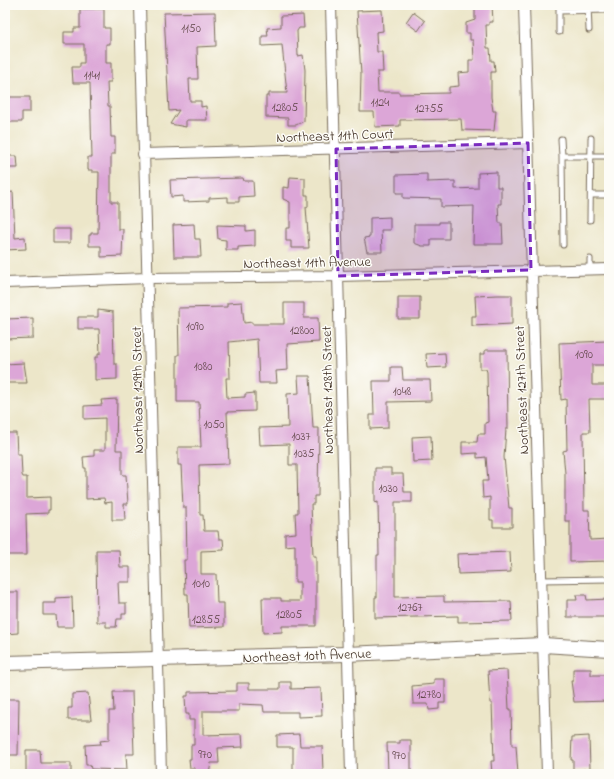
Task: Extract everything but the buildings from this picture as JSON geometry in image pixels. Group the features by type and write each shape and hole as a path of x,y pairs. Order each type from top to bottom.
{"street":[{"name":"Northeast 129th Street","path":"140,5 161,774"},
{"name":"Northeast 128th Street","path":"331,5 336,149 351,774"},
{"name":"Northeast 127th Street","path":"524,5 547,774"},
{"name":"Northeast 11th Court","path":"144,154 528,143"},
{"name":"Northeast 11th Avenue","path":"5,283 148,278 338,276 531,270 590,264 609,269"},
{"name":"Northeast 10th Avenue","path":"5,664 347,654 543,645 609,649"}],"lane":[{"path":"559,5 559,32"},
{"path":"559,11 588,7 609,10"},
{"path":"588,7 589,30"},
{"path":"590,220 591,138"},
{"path":"562,140 563,245"},
{"path":"562,156 609,156"},
{"path":"590,195 609,195"},
{"path":"541,580 609,579"}],"highlighted area":[{"path":"528,143 531,270 338,276 336,149"}]}
